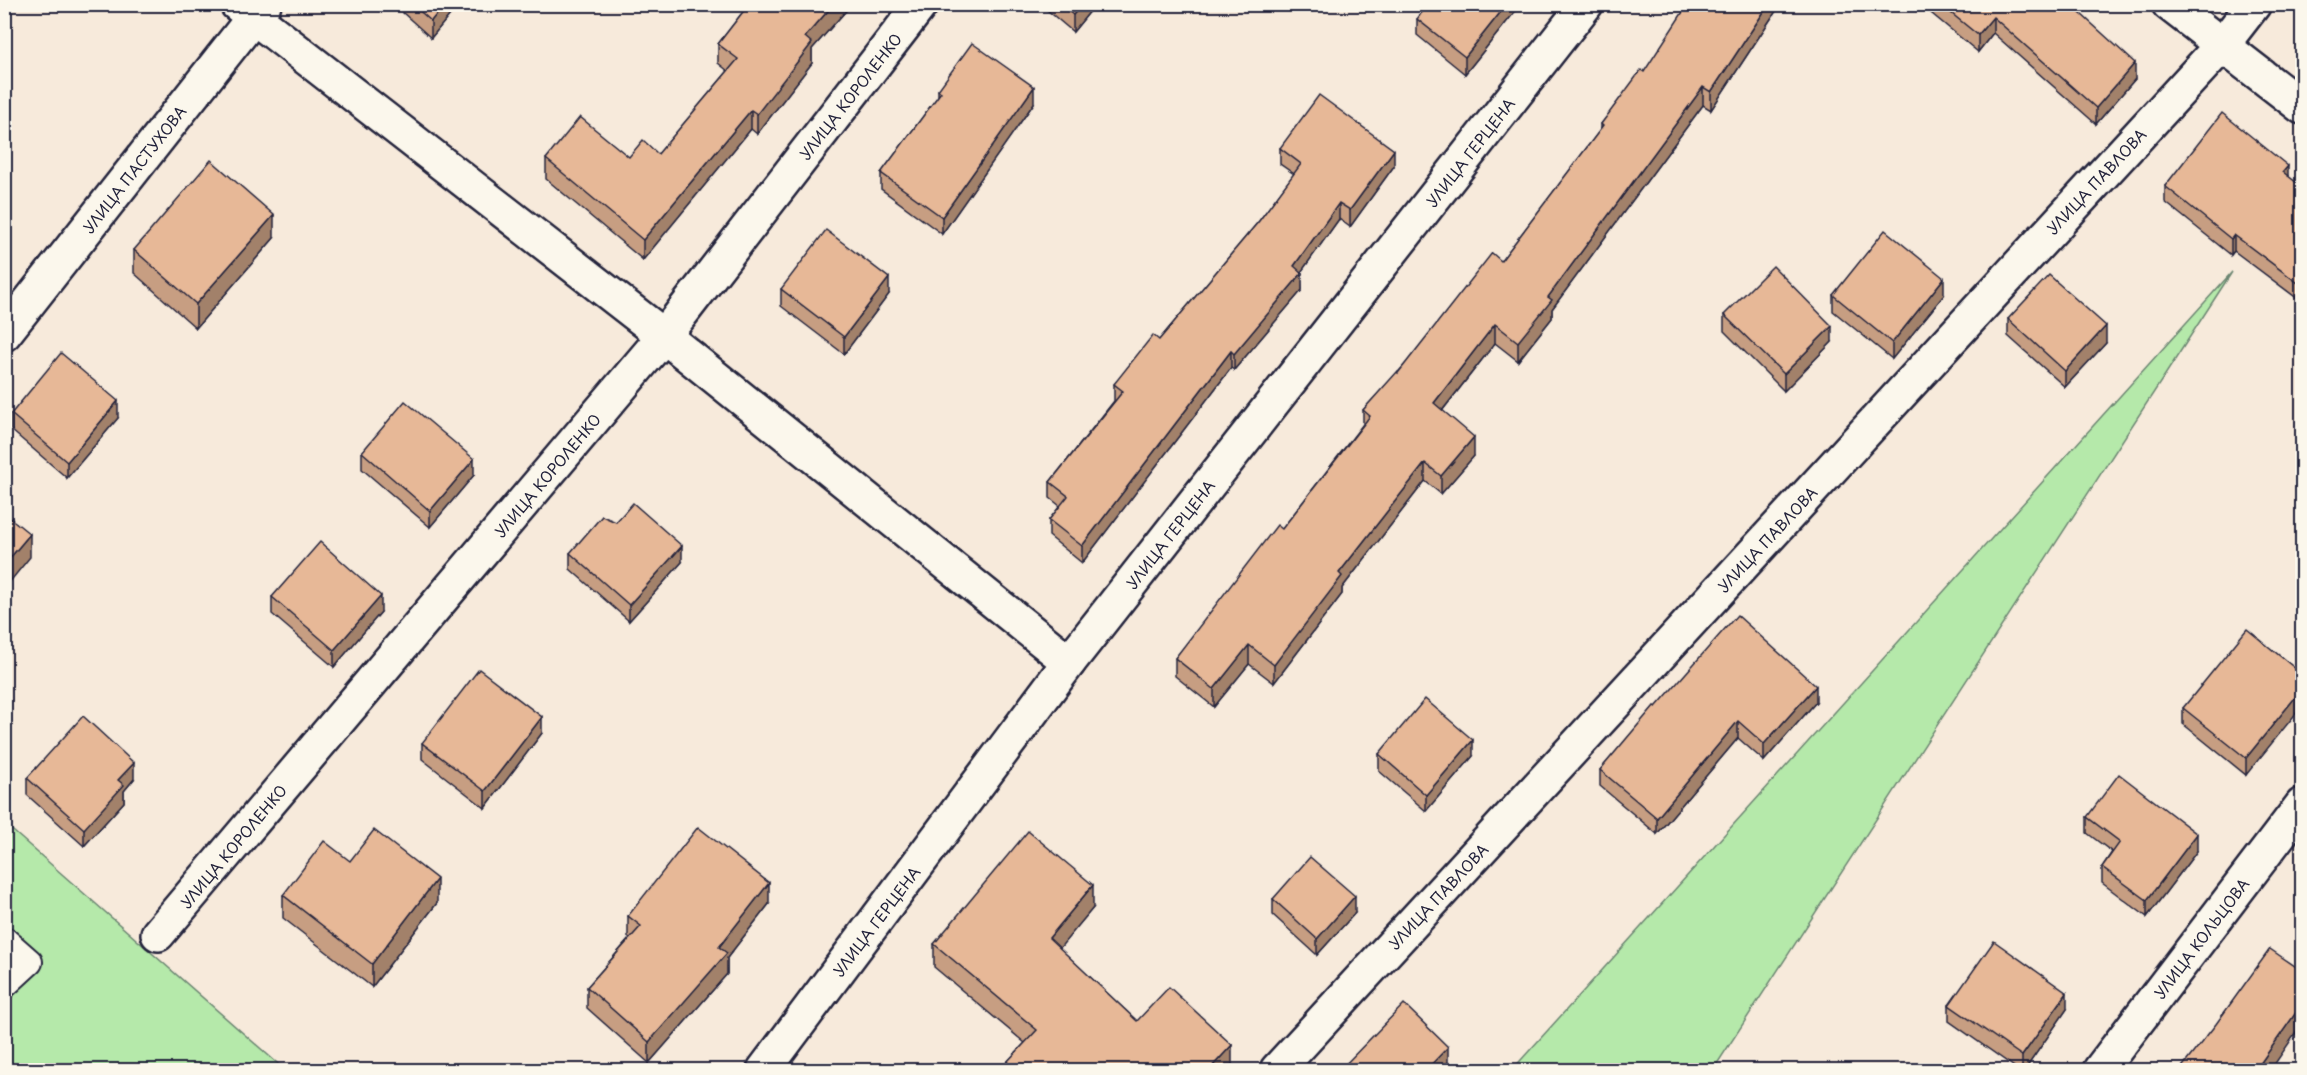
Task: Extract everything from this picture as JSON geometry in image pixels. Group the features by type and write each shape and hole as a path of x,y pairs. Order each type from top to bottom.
{"street":[{"name":"УЛИЦА КОРОЛЕНКО","path":"158,934 664,336 921,4"},
{"name":"УЛИЦА ГЕРЦЕНА","path":"764,1071 1069,662 1586,4"},
{"path":"2169,4 2302,107"},
{"name":"УЛИЦА ПАВЛОВА","path":"1277,1071 2223,44 2254,4"},
{"path":"251,9 664,336 1069,662"},
{"name":"УЛИЦА ПАСТУХОВА","path":"4,334 251,9"},
{"name":"УЛИЦА КОЛЬЦОВА","path":"2100,1071 2302,805"}],"lane":[{"path":"4,940 29,962 4,986"}],"green space":[{"path":"2232,272 1713,1070 1512,1070"},
{"path":"5,824 285,1070 5,1070"}],"building":[{"path":"412,4 445,4 431,21"},
{"path":"749,4 834,4 805,37 812,43 757,114 751,110 643,240 546,159 580,117 629,157 643,140 658,154 738,59 718,44"},
{"path":"1060,4 1082,4 1073,15"},
{"path":"1428,4 1507,4 1465,57 1417,19"},
{"path":"1688,4 1769,4 1711,92 1703,87 1548,297 1552,300 1518,342 1495,324 1434,403 1474,437 1441,476 1425,463 1339,573 1342,576 1274,665 1249,645 1214,689 1175,658 1277,525 1282,529 1370,416 1363,410 1398,373 1492,253 1501,261 1603,126 1601,124 1641,70 1644,72"},
{"path":"1940,4 2070,4 2135,63 2096,108 1993,17 1978,35"},
{"path":"972,43 1034,87 942,217 881,173 941,92 938,90"},
{"path":"1319,95 1394,150 1350,210 1339,203 1294,266 1302,273 1234,354 1231,351 1082,546 1049,520 1068,496 1050,482 1123,391 1114,384 1153,335 1159,340 1259,221 1301,164 1280,148"},
{"path":"2222,113 2288,166 2283,172 2302,187 2302,286 2234,235 2231,239 2165,186"},
{"path":"211,160 274,215 196,304 134,250"},
{"path":"826,230 889,278 844,337 781,289"},
{"path":"1885,230 1944,278 1892,343 1833,295"},
{"path":"1773,266 1832,326 1784,374 1724,315"},
{"path":"2049,275 2106,326 2065,371 2008,319"},
{"path":"61,353 118,401 67,462 11,414"},
{"path":"405,401 474,459 430,511 362,452"},
{"path":"633,503 682,546 629,605 570,553 602,516 616,522"},
{"path":"4,513 30,534 4,565"},
{"path":"320,542 381,596 334,650 272,597"},
{"path":"1737,615 1816,686 1764,744 1738,721 1657,818 1600,770 1654,706 1656,707"},
{"path":"2247,629 2302,674 2302,689 2246,758 2183,708"},
{"path":"479,669 542,717 485,791 422,743"},
{"path":"1425,699 1473,740 1426,795 1379,754"},
{"path":"83,716 134,763 118,780 124,785 84,829 27,778"},
{"path":"2119,774 2197,834 2147,900 2102,867 2120,842 2087,817"},
{"path":"698,827 769,883 719,947 727,953 649,1042 587,987 641,926 628,916"},
{"path":"374,830 437,879 372,964 283,895 324,841 350,861"},
{"path":"1028,831 1093,885 1049,938 1137,1021 1169,987 1232,1045 1208,1071 1014,1071 1006,1063 1037,1030 934,944"},
{"path":"1310,857 1355,896 1317,939 1273,899"},
{"path":"1994,941 2067,993 2022,1056 1949,1005"},
{"path":"2270,949 2302,971 2302,1004 2255,1071 2179,1071 2216,1024"},
{"path":"1404,1004 1448,1047 1425,1071 1339,1071"}]}
